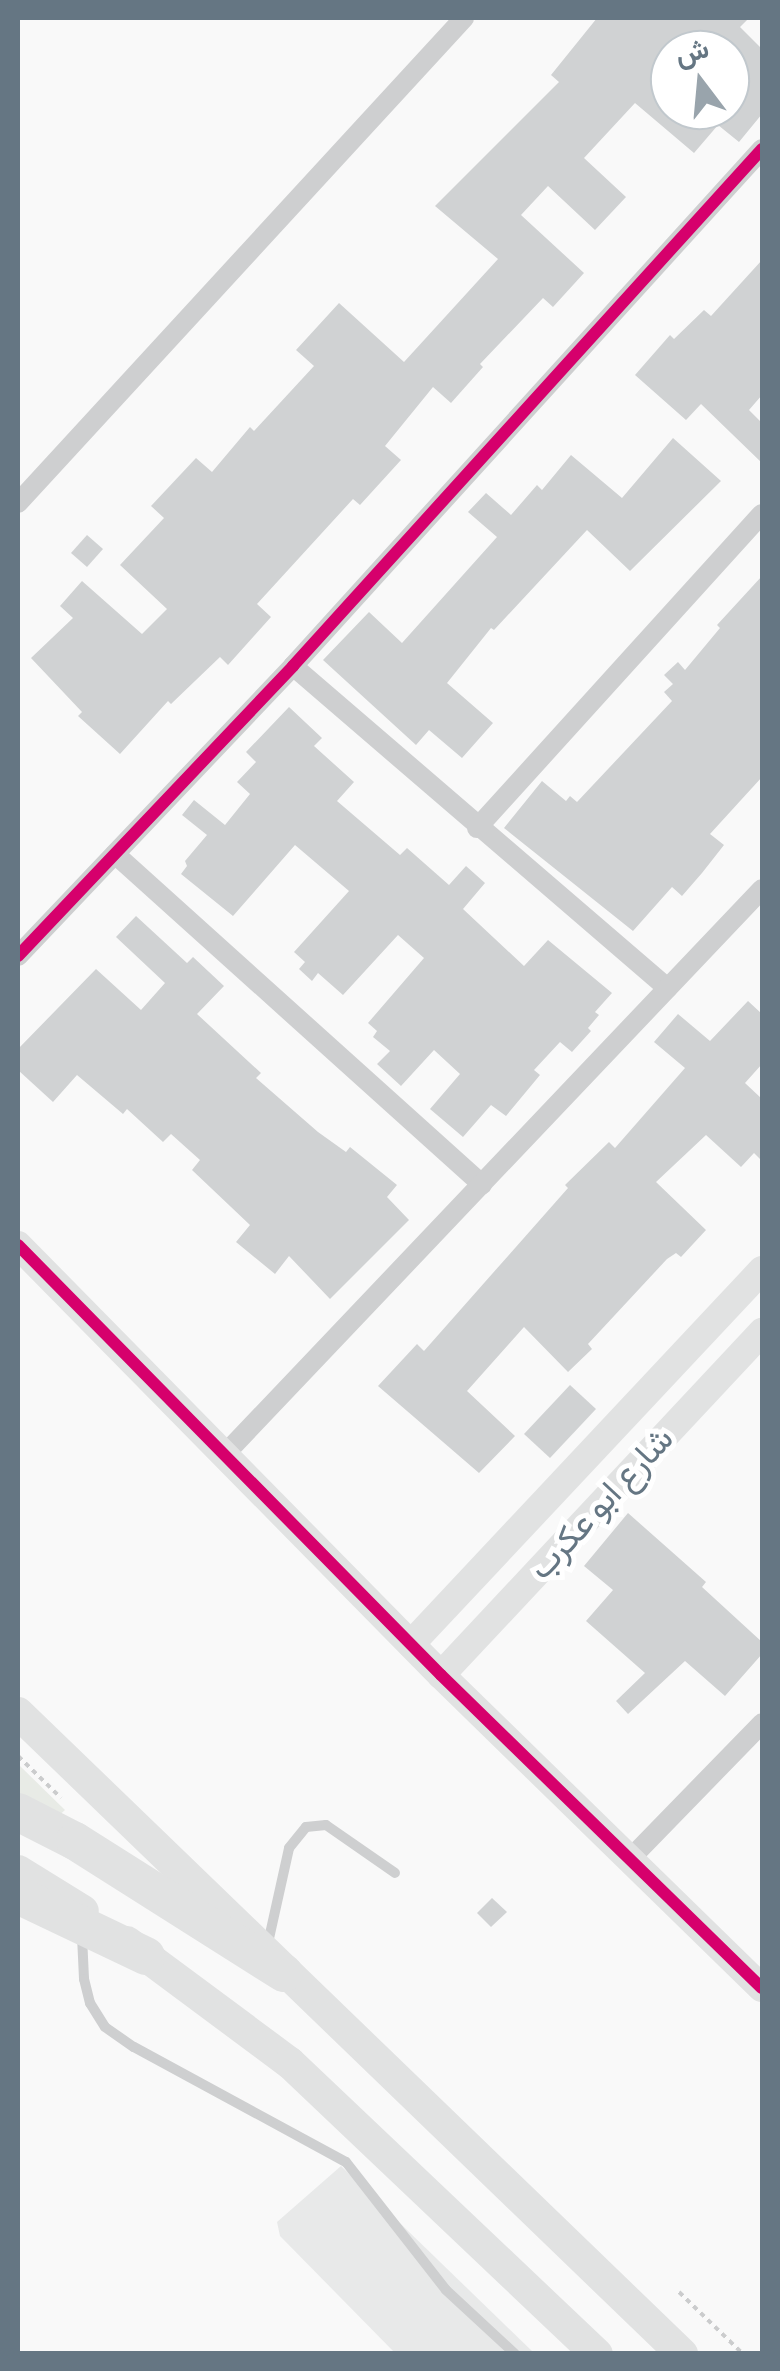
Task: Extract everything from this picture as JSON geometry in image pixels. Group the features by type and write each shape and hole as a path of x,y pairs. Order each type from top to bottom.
{"highway":[{"path":"18,1812 75,1841 274,1964"},
{"path":"18,1895 146,1956"}],"main road":[{"path":"18,1713 682,2354"},
{"path":"18,1871 146,1956 290,2063 597,2354"}],"street":[{"path":"18,503 464,18"},
{"path":"18,956 293,666 762,148"},
{"path":"476,828 762,514"},
{"path":"293,666 476,828 668,988"},
{"path":"115,854 482,1184"},
{"path":"225,1454 762,889"},
{"path":"18,1245 441,1676 762,1988"},
{"path":"410,1644 762,1270"},
{"name":"شارع ابو عكرب","path":"441,1676 762,1332"},
{"path":"628,1861 762,1723"}],"lane":[{"path":"274,1964 289,1848 306,1827 326,1825 394,1873"},
{"path":"82,1925 84,1979 90,2003 105,2026 134,2047 346,2162 446,2290 515,2354"}],"path":[{"path":"679,2292 744,2354"}],"shaded area":[{"path":"18,1764 65,1810 54,1820 18,1799"},
{"path":"341,2166 534,2353 395,2353 280,2236 277,2222"}],"building":[{"path":"597,18 749,18 740,27 743,30 650,30 650,116 635,103 584,158 626,197 595,230 548,186 521,215 584,273 553,307 543,298 480,364 483,367 451,403 433,387 385,446 401,460 360,505 353,499 257,604 271,617 228,665 220,657 171,704 168,701 120,754 78,716 82,712 31,658 73,618 60,606 82,581 142,634 167,609 120,565 164,518 151,506 196,458 212,472 250,427 254,431 314,366 296,350 339,303 404,362 498,259 435,206 559,82 551,75"},
{"path":"750,37 762,49 762,114 750,129"},
{"path":"667,130 714,130 694,153"},
{"path":"724,130 749,130 739,142"},
{"path":"762,260 762,395 749,410 762,423 762,463 701,404 686,420 635,375 670,335 674,339 704,310 711,316"},
{"path":"673,438 721,481 630,571 587,530 494,630 491,628 447,683 493,723 462,758 429,730 416,745 323,660 369,612 402,643 497,537 468,512 486,493 511,515 537,485 542,490 571,455 622,498"},
{"path":"87,535 103,549 87,567 71,553"},
{"path":"762,576 762,777 710,834 724,845 702,873 682,896 672,887 633,931 504,828 542,781 566,801 570,796 577,802 672,701 664,692 673,684 664,675 678,662 685,670 720,628 717,625"},
{"path":"289,707 322,738 314,746 354,782 337,801 400,855 407,848 449,885 466,866 485,883 463,909 524,966 548,940 612,993 595,1012 599,1015 588,1028 591,1031 572,1052 560,1042 534,1070 540,1075 506,1116 491,1105 463,1137 430,1109 460,1074 434,1050 401,1086 377,1064 390,1051 373,1037 377,1031 368,1023 424,958 398,935 343,995 318,973 312,981 299,969 305,962 294,952 349,891 295,845 233,916 181,874 187,866 185,861 207,835 182,815 194,800 225,825 250,794 237,782 256,762 246,752"},
{"path":"136,916 187,963 193,957 224,986 197,1014 261,1073 256,1078 318,1132 346,1152 350,1147 397,1185 387,1197 409,1220 330,1299 289,1256 275,1274 236,1242 250,1225 192,1170 200,1160 171,1134 163,1142 127,1109 123,1114 77,1075 53,1102 18,1070 18,1049 96,969 141,1010 165,983 116,937"},
{"path":"748,1001 762,1014 762,1064 745,1083 762,1099 762,1161 754,1153 741,1167 706,1135 656,1182 706,1230 681,1257 676,1253 667,1259 588,1344 592,1349 568,1372 524,1327 467,1391 515,1436 479,1473 378,1386 417,1344 424,1351 568,1188 565,1185 609,1142 615,1148 685,1068 654,1042 678,1014 710,1041"},
{"path":"570,1385 596,1409 550,1458 524,1434"},
{"path":"628,1513 706,1582 702,1587 762,1642 762,1654 725,1696 685,1661 628,1714 616,1701 645,1673 586,1621 613,1590 584,1566"},
{"path":"492,1898 507,1912 491,1927 477,1913"}],"cycle path":[{"path":"18,956 293,666 762,149"},
{"path":"18,1245 441,1675 762,1988"}]}
